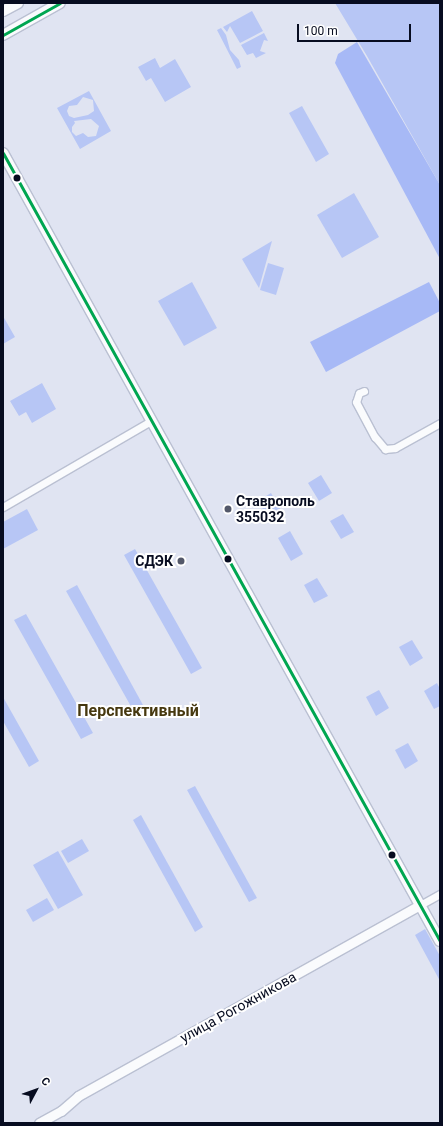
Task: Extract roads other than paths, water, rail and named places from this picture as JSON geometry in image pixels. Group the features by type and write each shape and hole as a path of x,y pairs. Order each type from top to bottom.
{"main road":[{"path":"3,11 18,3"},
{"path":"3,34 60,3"},
{"path":"3,153 440,941"}],"street":[{"path":"364,391 359,393 356,402 376,437 385,449 395,448 440,423"},
{"path":"3,507 152,421"},
{"name":"улица Рогожникова","path":"39,1123 61,1111 78,1096 440,894"}],"place":[{"name":"Ставрополь 355032","path":"228,509"},
{"name":"СДЭК","path":"181,561"}],"district":[{"name":"Перспективный","path":"138,711"}]}
